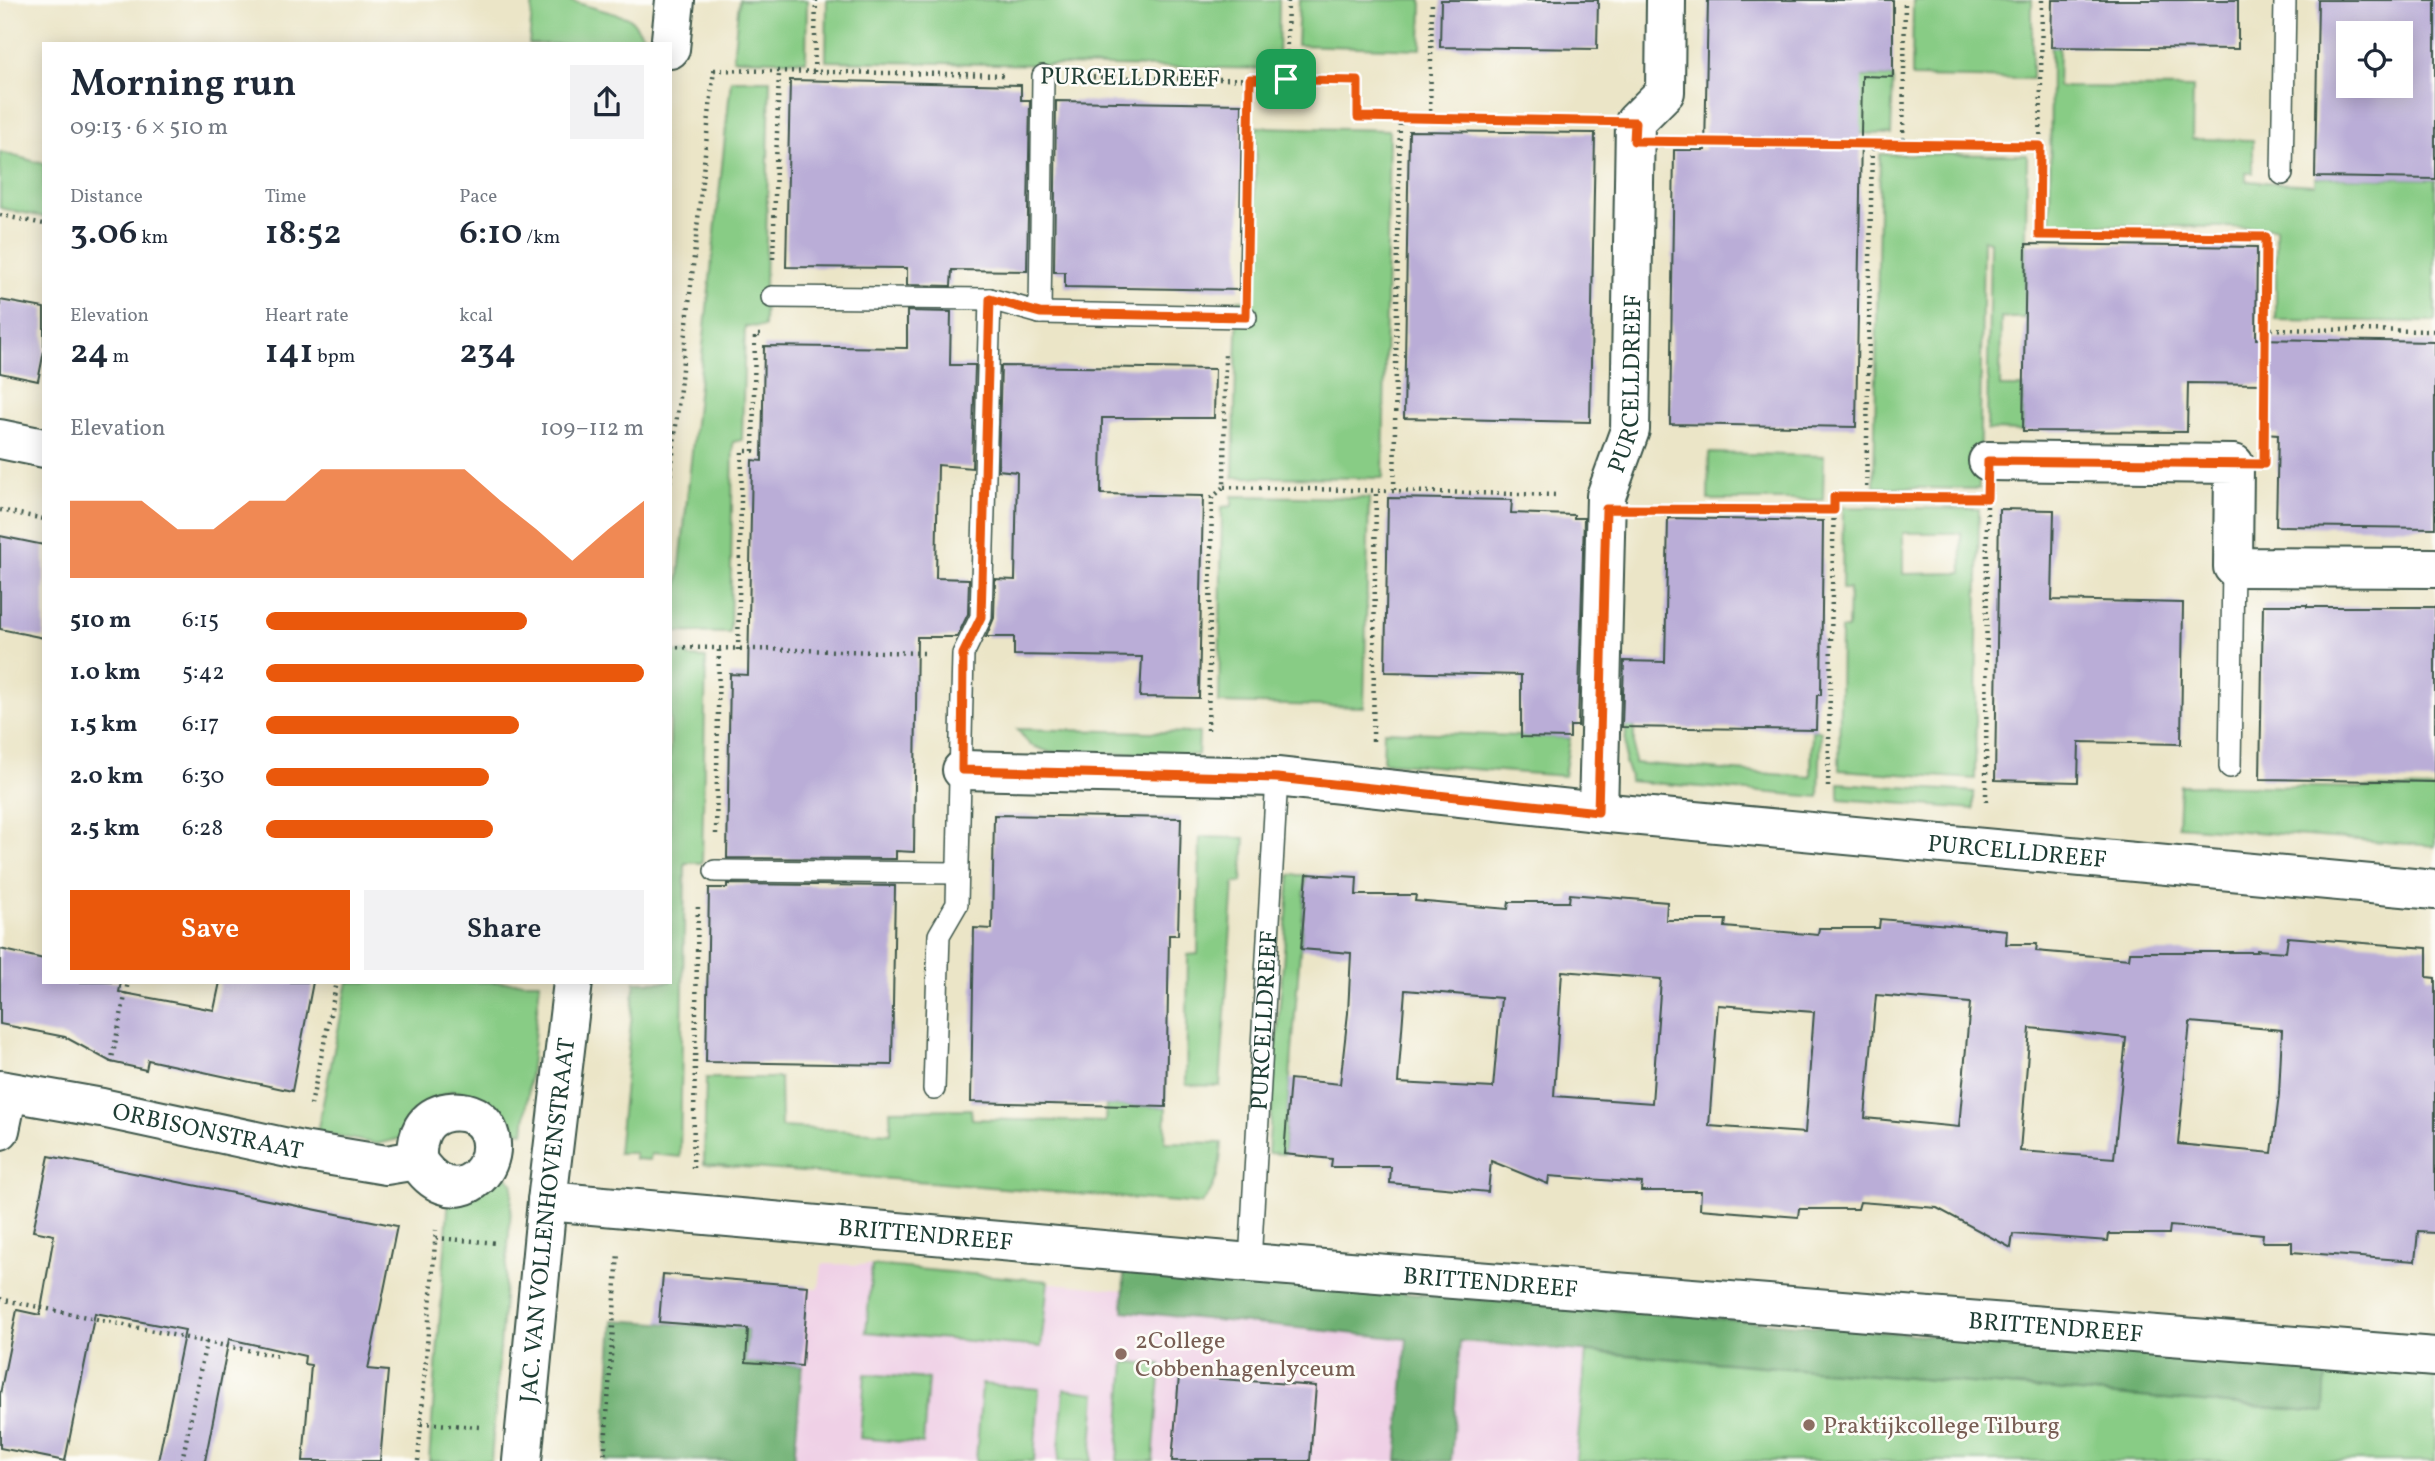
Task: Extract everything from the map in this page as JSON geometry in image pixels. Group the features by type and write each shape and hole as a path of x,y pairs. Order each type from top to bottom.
{"street":[{"path":"671,42 675,0"},
{"path":"1635,132 1665,92 1666,0"},
{"name":"PURCELLDREEF","path":"1598,812 1606,503 1630,430 1635,132"},
{"path":"0,439 42,448"},
{"path":"1987,479 2234,464 2233,568 2435,568"},
{"name":"PURCELLDREEF","path":"962,770 1277,778 1598,812 2435,890"},
{"name":"JAC. VAN VOLLENHOVENSTRAAT","path":"523,1446 542,1246 573,984"},
{"path":"0,1130 4,1091"},
{"name":"ORBISONSTRAAT","path":"4,1091 102,1108 302,1151 428,1172"},
{"name":"BRITTENDREEF","path":"547,1201 1250,1263 2435,1357"}],"lane":[{"path":"2282,174 2285,0"},
{"path":"1040,313 1043,76"},
{"path":"772,297 990,299 1040,313 1236,317"},
{"path":"934,1089 939,934 957,904 963,654 981,617 990,299"},
{"path":"2230,767 2233,568"},
{"name":"PURCELLDREEF","path":"1250,1263 1277,778"},
{"path":"715,871 958,873"}],"path":[{"path":"814,72 816,0"},
{"path":"1286,79 1288,0"},
{"path":"1430,118 1432,0"},
{"path":"1903,143 1905,0"},
{"path":"2042,0 2039,235 2266,237 2264,464 2234,464"},
{"path":"672,463 715,58"},
{"name":"PURCELLDREEF","path":"714,70 1358,81 1358,117 1430,118 1635,132"},
{"path":"738,650 742,451 753,451 754,335 771,335 779,71"},
{"path":"1208,777 1212,498 1224,487 1250,79"},
{"path":"1394,490 1400,118"},
{"path":"1635,132 1872,143 2040,146"},
{"path":"1866,498 1872,143"},
{"path":"0,215 42,223"},
{"path":"2265,329 2435,331"},
{"path":"1827,834 1834,497 1866,498 1987,479 1986,848"},
{"path":"1224,487 1394,490 1606,503 1834,510"},
{"path":"1372,788 1376,490"},
{"path":"0,510 42,519"},
{"path":"672,647 963,654"},
{"path":"692,1214 699,871 715,871 719,649"},
{"path":"102,1108 128,984"},
{"path":"302,1151 337,984"},
{"path":"418,1461 436,1238 428,1172"},
{"path":"604,1461 621,1207"},
{"path":"436,1238 542,1246"},
{"path":"0,1299 278,1356"},
{"path":"183,1461 206,1342"},
{"path":"421,1423 523,1446"}],"shaded area":[{"name":"2College Cobbenhagenlyceum","path":"822,1264 872,1265 1123,1290 1123,1311 1440,1341 2190,1394 2185,1455 2285,1461 668,1461 802,1366 808,1288 819,1288"}],"green space":[{"path":"533,0 567,0 630,18 643,35 643,42 529,42"},
{"path":"739,0 807,0 806,61 733,59"},
{"path":"827,0 1279,0 1278,69 826,61"},
{"path":"1299,0 1422,0 1421,49 1297,45"},
{"path":"1913,0 2032,0 2032,79 1912,77"},
{"path":"2051,46 2059,47 2058,87 2193,88 2192,139 2253,140 2253,173 2246,173 2246,181 2315,185 2315,177 2435,179 2435,322 2276,320 2276,228 2050,224"},
{"path":"1751,75 1893,77 1891,134 1750,132"},
{"path":"731,80 770,80 764,327 745,326 742,440 733,442 730,633 673,632"},
{"path":"1256,127 1389,130 1383,478 1233,477 1238,300 1253,300"},
{"path":"0,152 42,163 42,217 0,208"},
{"path":"1880,154 2027,155 2025,318 2001,318 2000,387 2023,387 2023,431 1987,430 1990,241 1983,239 1979,489 1874,487"},
{"path":"1709,453 1824,456 1823,500 1708,500"},
{"path":"1232,496 1369,498 1364,707 1219,703 1222,507 1232,506"},
{"path":"1843,507 1979,509 1975,779 1839,770 1841,629 1848,629 1849,589 1842,589","holes":["1903,533 1961,533 1962,573 1903,574"]},
{"path":"673,652 688,653 688,657 706,658 702,863 685,863 680,1157 651,1154 650,1160 635,1159 635,1153 618,1153 635,984 672,984"},
{"path":"1634,721 1634,763 1811,777 1812,730 1821,731 1819,797 1629,781 1625,762 1626,724"},
{"path":"1017,729 1199,733 1198,755 1049,752 1030,745"},
{"path":"1384,731 1570,738 1564,776 1383,762"},
{"path":"1839,783 1974,792 1974,809 1839,799"},
{"path":"2180,785 2435,789 2435,846 2178,826"},
{"path":"1200,837 1245,838 1242,882 1234,883 1220,1086 1186,1085 1188,955 1198,954"},
{"path":"1290,875 1306,875 1284,1154 1268,1153"},
{"path":"348,984 540,984 524,1132 507,1130 480,1096 452,1091 432,1100 402,1138 377,1144 317,1132"},
{"path":"706,1078 780,1078 781,1127 891,1133 890,1110 971,1109 972,1119 1105,1122 1106,1105 1166,1107 1165,1142 1222,1143 1219,1168 1215,1183 1201,1204 704,1164"},
{"path":"501,1171 513,1183 491,1461 429,1461 449,1196"},
{"path":"872,1265 1048,1281 1041,1347 866,1332"},
{"path":"1124,1271 2326,1367 2324,1412 1460,1341 1451,1461 1397,1461 1407,1339 1123,1311"},
{"path":"613,1320 748,1329 746,1362 802,1366 794,1461 604,1460"},
{"name":"Praktijkcollege Tilburg","path":"1586,1352 2323,1412 2326,1367 2435,1375 2435,1461 1576,1461"},
{"path":"1125,1362 1161,1364 1153,1461 1117,1461"},
{"path":"865,1374 928,1379 923,1444 860,1438"},
{"path":"982,1384 1039,1389 1034,1461 976,1461"},
{"path":"1064,1389 1096,1393 1091,1461 1058,1461"}],"building":[{"path":"1441,0 1598,0 1597,49 1440,47"},
{"path":"1708,0 1893,0 1893,77 1862,76 1856,427 1670,424 1674,150 1705,150"},
{"path":"2052,0 2238,0 2238,49 2051,47"},
{"path":"2318,0 2435,0 2435,179 2315,177"},
{"path":"790,80 1021,85 1021,100 1030,100 1027,271 952,270 951,286 907,285 907,268 786,267"},
{"path":"1056,101 1242,104 1239,290 1065,287 1065,272 1054,272"},
{"path":"1409,131 1595,133 1590,422 1404,418"},
{"path":"2026,244 2257,247 2256,339 2435,342 2435,528 2276,526 2278,434 2264,433 2265,384 2188,383 2187,432 2023,431"},
{"path":"0,300 42,308 42,361 38,381 0,373"},
{"path":"907,311 951,312 950,365 975,365 972,468 938,465 936,578 969,579 968,614 957,637 917,637 914,852 896,851 896,859 727,858 730,674 748,675 752,460 762,461 764,346 907,348"},
{"path":"1001,366 1215,369 1214,418 1102,418 1101,494 1203,496 1199,698 1140,697 1142,657 1014,655 1014,637 986,637 994,618 995,579 1015,580 1017,472 998,470"},
{"path":"1388,498 1512,500 1511,513 1574,515 1574,518 1584,518 1578,726 1570,726 1570,738 1521,737 1521,675 1385,672"},
{"path":"1999,509 2054,510 2052,600 2183,603 2181,744 2079,742 2078,782 1995,780"},
{"path":"1668,518 1823,521 1821,695 1817,695 1816,730 1622,727 1624,661 1665,662"},
{"path":"0,536 42,545 42,638 0,629"},
{"path":"2263,605 2435,607 2435,782 2260,779"},
{"path":"994,815 1181,818 1178,935 1169,935 1166,1107 971,1102 974,928 992,929"},
{"path":"1307,874 1357,877 1356,895 1416,895 1415,901 1508,909 1509,902 1569,902 1570,894 1667,902 1666,920 1726,920 1725,927 1818,935 1819,928 1879,928 1880,919 2007,930 2006,944 2037,944 2036,951 2129,959 2130,952 2286,952 2288,937 2427,948 2427,977 2435,978 2435,1233 2418,1232 2415,1261 2292,1252 2292,1242 2262,1242 2263,1234 2170,1226 2169,1234 2109,1234 2108,1241 2013,1234 2011,1248 1937,1208 1860,1202 1858,1209 1799,1209 1798,1217 1700,1209 1701,1191 1641,1191 1642,1183 1549,1176 1548,1184 1491,1161 1488,1192 1390,1183 1391,1167 1331,1167 1332,1159 1284,1154 1290,1079 1340,1084 1348,1013 1351,953 1301,949","holes":["1562,971 1661,979 1652,1103 1554,1096","1405,990 1501,998 1493,1088 1398,1083","1876,995 1970,1003 1959,1127 1865,1118","1718,1005 1814,1012 1805,1133 1709,1126","2190,1022 2282,1030 2279,1095 2272,1153 2178,1144","2030,1028 2126,1038 2114,1158 2020,1151"]},
{"path":"727,884 895,886 892,1065 706,1062 709,888 727,888"},
{"path":"0,949 42,959 42,984 121,984 119,992 214,1010 220,984 313,984 292,1091 148,1060 146,1070 111,1062 65,1037 0,1024"},
{"path":"49,1156 397,1226 368,1369 388,1371 380,1461 303,1461 311,1365 304,1364 305,1356 229,1339 205,1461 158,1461 185,1330 95,1313 65,1461 0,1448 0,1394 17,1310 40,1315 54,1235 33,1231"},
{"path":"663,1274 808,1286 802,1366 746,1362 748,1329 659,1322"},
{"path":"1179,1376 1316,1386 1310,1461 1172,1461"}],"place":[{"name":"2College Cobbenhagenlyceum","path":"1121,1354"},
{"name":"Praktijkcollege Tilburg","path":"1809,1425"}],"route":[{"path":"1250,79 1286,79 1358,81 1358,117 1635,122 1634,141 2040,146 2039,235 2266,237 2264,464 1988,461 1987,498 1834,497 1834,510 1606,509 1598,812 1277,778 962,770 963,654 981,617 990,299 1040,313 1246,317 1250,79"}]}
